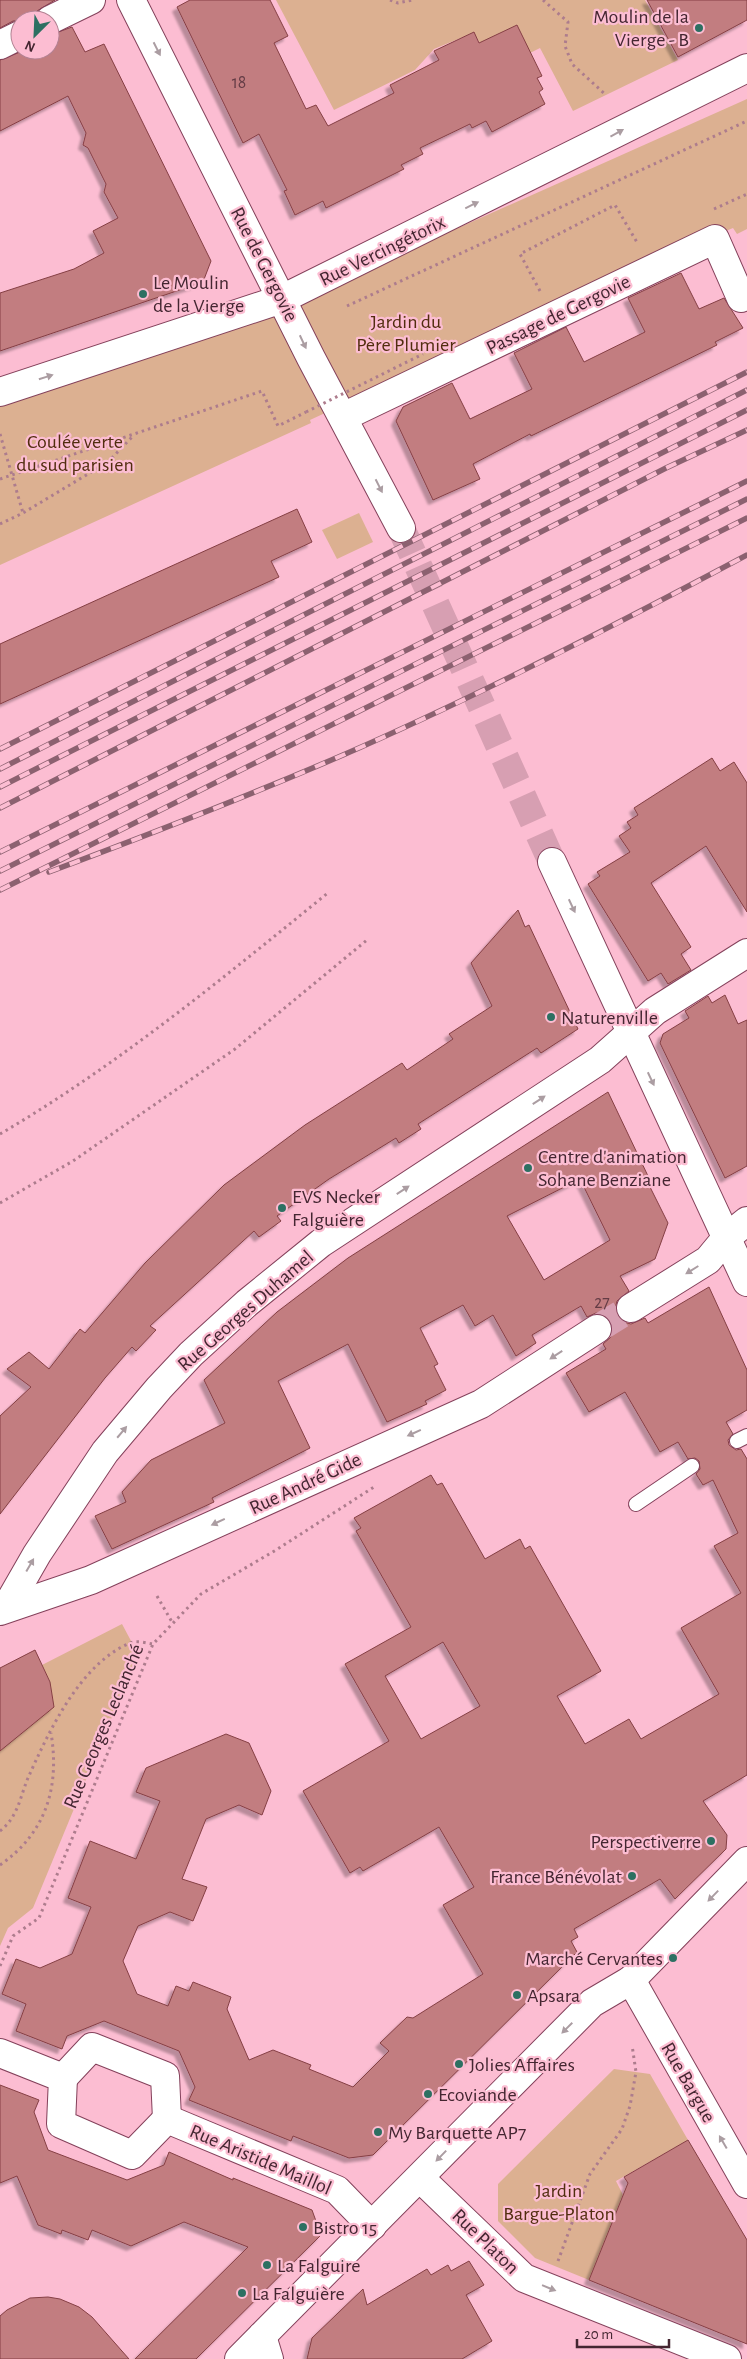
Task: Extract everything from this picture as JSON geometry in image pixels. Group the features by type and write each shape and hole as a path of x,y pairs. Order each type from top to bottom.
{"street":[{"path":"60,15 91,0"},
{"name":"Rue de Gergovie","path":"131,0 400,528"},
{"name":"Rue Vercingétorix","path":"0,392 282,299 747,68"},
{"name":"Passage de Gergovie","path":"343,417 715,239 741,298"},
{"path":"552,862 631,1035 737,1229 747,1282"},
{"name":"Rue Georges Duhamel","path":"3,1609 105,1452 159,1388 198,1348 247,1304 321,1243 600,1060 631,1035 655,1011 747,953"},
{"path":"631,1308 708,1260 737,1229"},
{"name":"Rue André Gide","path":"3,1609 91,1580 482,1404 597,1329"},
{"path":"239,2359 266,2348 372,2226 592,2003 631,1980 747,1861"},
{"name":"Rue Bargue","path":"631,1980 747,2184"},
{"name":"Rue Aristide Maillol","path":"92,2048 165,2076 167,2119 132,2155 61,2124 63,2078 92,2048"},
{"path":"0,2053 63,2078"},
{"name":"Rue Aristide Maillol","path":"167,2119 337,2190 372,2226"},
{"name":"Rue Platon","path":"420,2178 524,2278 726,2359"}],"lane":[{"path":"636,1504 692,1466"}],"path":[{"path":"390,0 398,3 412,0"},
{"path":"543,0 568,22 565,46 572,64 606,95"},
{"path":"347,306 747,121"},
{"path":"705,213 747,194"},
{"path":"544,299 520,254 615,205 638,244 646,240"},
{"path":"0,480 262,391 278,426 431,350"},
{"path":"0,434 23,513"},
{"path":"0,524 23,513 108,462 133,436"},
{"path":"0,1134 40,1111 126,1052 228,975 329,892"},
{"path":"0,1203 73,1161 212,1065 366,940"},
{"name":"Rue Georges Leclanché","path":"0,1966 13,1936 38,1918 153,1644 172,1622 201,1594 276,1550 381,1482"},
{"path":"157,1596 172,1622"},
{"path":"0,1831 6,1826 20,1806 27,1782 51,1733 74,1694 93,1668 132,1642 153,1644"},
{"path":"0,1865 34,1835 44,1814 54,1766 51,1733"},
{"path":"556,2267 590,2174 622,2129 630,2106 636,2072 632,2043"}],"green space":[{"path":"276,0 645,0 678,60 573,111 540,48 530,53 517,25 480,43 473,33 434,49 415,70 334,110"},
{"name":"Coulée verte du sud parisien","path":"747,99 747,229 737,234 733,228 637,268 310,420 311,423 0,565 0,403 281,307"},
{"path":"359,513 373,542 337,559 322,530"},
{"path":"122,1624 138,1654 33,1908 8,1928 0,1946 0,1751 50,1682 42,1665"},
{"name":"Jardin Bargue-Platon","path":"614,2069 650,2074 688,2140 616,2181 623,2195 589,2280 535,2258 498,2221 498,2184"}],"building":[{"path":"0,0 55,0 39,10 10,10 10,23 0,28"},
{"path":"190,0 270,0 288,36 274,43 306,109 316,105 328,126 394,93 390,85 439,60 434,51 474,32 479,43 517,25 542,76 537,78 543,89 539,92 545,104 492,132 486,121 472,128 470,124 420,148 423,154 401,165 404,169 326,208 323,201 295,215 284,191 287,190 259,134 243,143 177,7"},
{"name":"Moulin de la Vierge - B","path":"647,0 747,0 747,20 678,57"},
{"path":"72,27 85,52 104,44 211,261 203,282 0,351 0,293 74,269 104,253 93,231 118,218 104,192 106,184 88,148 83,145 86,133 68,96 0,131 0,60 10,56 10,60 60,60 60,31"},
{"path":"681,273 699,309 724,298 743,328 715,342 717,345 531,436 530,434 473,464 480,479 433,500 396,421 403,407 452,383 470,419 532,389 514,353 566,327 584,362 645,332 628,298"},
{"path":"297,509 312,542 271,561 279,577 0,704 0,644"},
{"path":"712,758 720,771 734,762 747,783 747,912 706,846 651,883 691,947 681,954 691,970 668,984 661,973 648,981 588,884 600,876 597,872 630,852 619,836 631,828 627,822 638,815 634,808"},
{"path":"518,910 525,927 529,925 578,1029 541,1053 537,1048 418,1124 421,1129 399,1143 396,1138 329,1179 277,1216 281,1221 259,1237 254,1231 150,1326 156,1330 136,1351 132,1347 105,1378 0,1514 0,1416 31,1387 7,1369 29,1352 49,1369 80,1329 85,1333 145,1263 224,1185 305,1125 402,1063 407,1070 453,1039 449,1034 492,1006 471,963"},
{"path":"725,995 738,1024 747,1020 747,1166 725,1178 660,1043 663,1034 689,1018 685,1011 708,996 712,1003"},
{"path":"608,1092 648,1176 645,1177 668,1223 655,1259 620,1276 629,1291 617,1301 615,1309 618,1316 623,1322 631,1324 645,1318 648,1323 709,1287 747,1370 747,1410 726,1422 733,1434 728,1440 729,1445 736,1450 741,1449 747,1459 747,1775 703,1801 727,1835 726,1849 675,1899 660,1879 574,1929 578,1937 571,1941 577,1952 373,2155 349,2158 293,2136 291,2141 189,2100 195,2087 179,2051 104,2021 67,2036 62,2049 16,2031 26,2004 2,1994 16,1959 40,1968 72,1954 91,1907 68,1898 90,1841 136,1859 160,1801 136,1792 146,1768 226,1734 249,1743 271,1791 262,1815 239,1805 206,1819 182,1879 207,1887 193,1921 170,1912 138,1926 123,1961 137,1994 168,2006 176,1986 189,1991 193,1982 231,1997 227,2009 249,2060 273,2050 311,2065 309,2069 353,2087 389,2051 380,2043 407,2017 413,2018 483,1974 443,1905 474,1887 439,1827 363,1871 360,1867 350,1873 303,1791 389,1741 345,1664 411,1627 356,1531 361,1528 354,1518 431,1475 437,1485 442,1483 485,1559 520,1539 525,1549 530,1546 601,1671 557,1696 585,1744 629,1719 641,1739 719,1694 681,1628 741,1593 714,1546 738,1533 713,1480 703,1485 696,1474 700,1469 699,1461 695,1458 688,1459 678,1442 660,1452 625,1392 589,1412 566,1373 606,1349 603,1344 611,1337 613,1328 610,1320 605,1315 596,1313 587,1317 581,1306 532,1335 536,1343 516,1356 493,1315 475,1326 463,1305 420,1328 438,1364 434,1366 446,1390 425,1401 427,1404 387,1422 348,1344 278,1381 310,1448 212,1498 214,1502 112,1549 95,1516 126,1502 122,1492 151,1460 225,1423 204,1380 277,1312 348,1258","holes":["580,1179 610,1240 544,1280 507,1216","443,1642 480,1706 421,1739 385,1676"]},
{"path":"35,1650 50,1682 54,1707 0,1751 0,1668"},
{"path":"0,2085 39,2100 34,2112 48,2150 127,2180 164,2165 169,2152 233,2180 233,2178 312,2210 321,2235 196,2359 135,2359 248,2247 184,2222 131,2246 92,2230 88,2240 62,2230 61,2234 38,2225 17,2176 0,2183"},
{"path":"688,2140 747,2240 747,2344 589,2280 628,2183 624,2177"},
{"path":"469,2261 484,2285 466,2295 492,2341 462,2359 307,2359 312,2338 363,2289 367,2305 427,2269 431,2275 448,2265 451,2271"},
{"path":"48,2297 60,2299 79,2307 92,2317 129,2359 0,2359 0,2316 7,2310 30,2298"}],"tunnel":[{"path":"401,528 552,862"},
{"path":"597,1329 631,1308"}],"railway":[{"path":"0,749 747,372"},
{"path":"0,769 747,390"},
{"path":"0,787 747,410"},
{"path":"0,808 666,468 747,430"},
{"path":"0,852 747,481"},
{"path":"0,871 747,499"},
{"path":"0,890 747,518"},
{"path":"49,872 307,771 394,732 546,659 747,555"}],"place":[{"name":"Moulin de la Vierge - B","path":"699,28"},
{"name":"Le Moulin de la Vierge","path":"143,294"},
{"name":"Naturenville","path":"551,1017"},
{"name":"Centre d'animation Sohane Benziane","path":"528,1168"},
{"name":"EVS Necker Falguière","path":"282,1208"},
{"name":"Perspectiverre","path":"711,1841"},
{"name":"France Bénévolat","path":"632,1876"},
{"name":"Marché Cervantes","path":"673,1958"},
{"name":"Apsara","path":"517,1995"},
{"name":"Jolies Affaires","path":"459,2064"},
{"name":"Ecoviande","path":"428,2094"},
{"name":"My Barquette AP7","path":"378,2132"},
{"name":"Bistro 15","path":"303,2227"},
{"name":"La Falguire","path":"267,2265"},
{"name":"La Falguière","path":"242,2293"}],"park label":[{"name":"Jardin du Père Plumier","path":"406,332"}]}
